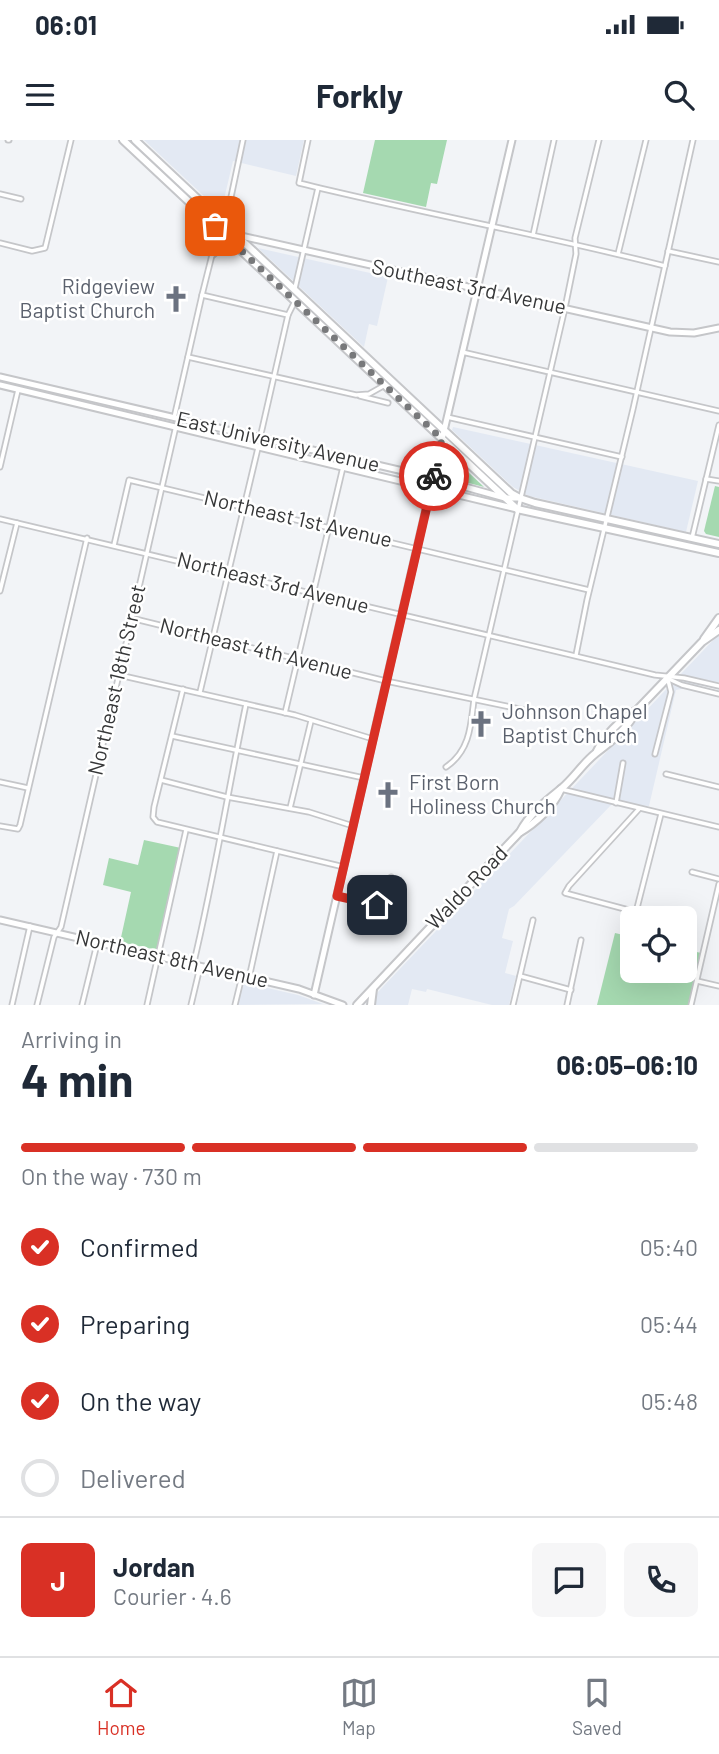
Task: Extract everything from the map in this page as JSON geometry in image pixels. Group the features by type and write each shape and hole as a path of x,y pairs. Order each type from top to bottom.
{"highway":[{"path":"123,140 222,228 237,237 294,290 442,439 517,509"},
{"path":"135,140 222,228 235,245 295,301 520,498"},
{"path":"212,254 222,246 235,245"},
{"name":"East University Avenue","path":"520,498 719,544"},
{"name":"East University Avenue","path":"517,509 719,553"},
{"name":"Waldo Road","path":"358,1005 519,833 530,826 556,799 561,789 596,753 601,743 627,716 637,710 702,642 719,618"},
{"name":"Waldo Road","path":"702,642 719,630"},
{"path":"371,1005 373,987"}],"street":[{"path":"0,243 32,251 44,248 50,235 71,140"},
{"path":"176,426 174,418 202,296 243,140"},
{"path":"309,140 299,183 491,227 575,243 665,266"},
{"path":"314,995 512,140"},
{"path":"533,235 554,140"},
{"path":"446,766 463,752 469,735 488,634 565,308 576,254 575,243 599,140"},
{"path":"618,254 646,140"},
{"path":"576,655 693,140"},
{"path":"294,290 318,188"},
{"path":"0,194 21,199"},
{"name":"Southeast 3rd Avenue","path":"237,237 651,328 685,333 719,328"},
{"path":"668,251 719,262"},
{"path":"202,296 288,315"},
{"path":"200,693 288,315 295,301"},
{"path":"462,352 719,411"},
{"path":"188,357 388,403"},
{"name":"East University Avenue","path":"0,377 433,478 505,498 520,498"},
{"path":"0,467 20,381"},
{"path":"356,396 369,394 387,382"},
{"name":"East University Avenue","path":"0,385 517,509"},
{"path":"90,406 91,398"},
{"path":"447,417 621,457"},
{"path":"690,547 719,425"},
{"name":"Northeast 18th Street","path":"37,1005 54,937 61,927 176,426"},
{"path":"285,713 345,458"},
{"path":"706,479 719,481"},
{"name":"Northeast 1st Avenue","path":"114,545 129,480 589,590"},
{"name":"Northeast 3rd Avenue","path":"0,519 576,655 719,694"},
{"path":"0,591 18,523"},
{"path":"0,826 18,829 87,538"},
{"name":"Northeast 4th Avenue","path":"131,618 386,681 544,715"},
{"path":"119,675 285,713 373,739"},
{"path":"655,754 671,692 667,678"},
{"name":"Northeast 3rd Avenue","path":"667,678 684,678 717,685"},
{"path":"712,692 717,685"},
{"path":"183,690 153,817 155,820 163,825 344,867"},
{"path":"191,1005 246,704"},
{"path":"290,808 311,722"},
{"path":"172,736 364,778"},
{"path":"616,803 623,763"},
{"path":"666,774 719,787"},
{"path":"161,780 227,797 328,817 353,826"},
{"path":"0,782 28,788"},
{"path":"561,789 719,827"},
{"path":"639,809 565,893 636,912 661,814"},
{"path":"147,1005 186,830"},
{"path":"249,978 277,852"},
{"path":"692,872 719,881 697,981 719,986"},
{"path":"337,896 381,906 385,903 391,877"},
{"name":"Northeast 8th Avenue","path":"0,920 242,976 343,1005"},
{"path":"513,1005 533,920"},
{"path":"12,1005 30,926"},
{"path":"567,1005 581,940"},
{"path":"82,1005 97,942"},
{"path":"235,1005 242,976"},
{"path":"520,976 571,990"},
{"path":"691,1005 696,983"}],"shaded area":[{"path":"144,140 304,140 296,176 233,161 221,212"},
{"path":"258,248 388,277 377,326 369,324 364,347"},
{"path":"453,427 698,481 686,532 529,496 513,487 452,430"},
{"path":"719,634 719,682 676,690 649,806 612,804 509,909 502,938 513,941 505,973 516,976 509,1005 492,1005 427,989 426,992 412,989 408,1005 374,1005 373,997"},
{"path":"241,982 298,995 323,1004 236,1005"}],"green space":[{"path":"375,140 447,140 437,184 431,183 426,207 363,193"},
{"path":"451,456 484,487 446,477 443,472 446,458"},
{"path":"715,486 719,487 719,537 704,531"},
{"path":"144,840 181,848 157,950 120,942 131,892 103,885 109,858 138,865"},
{"path":"615,933 620,934 620,983 694,983 689,1005 597,1005"},
{"path":"697,952 701,953 697,970"}],"way so far":[{"path":"215,226 442,439 434,476"}],"place":[{"name":"Ridgeview Baptist Church","path":"176,299"},
{"name":"Johnson Chapel Baptist Church","path":"481,724"},
{"name":"First Born Holiness Church","path":"388,795"}],"route":[{"path":"377,905 337,896 434,476"}]}
